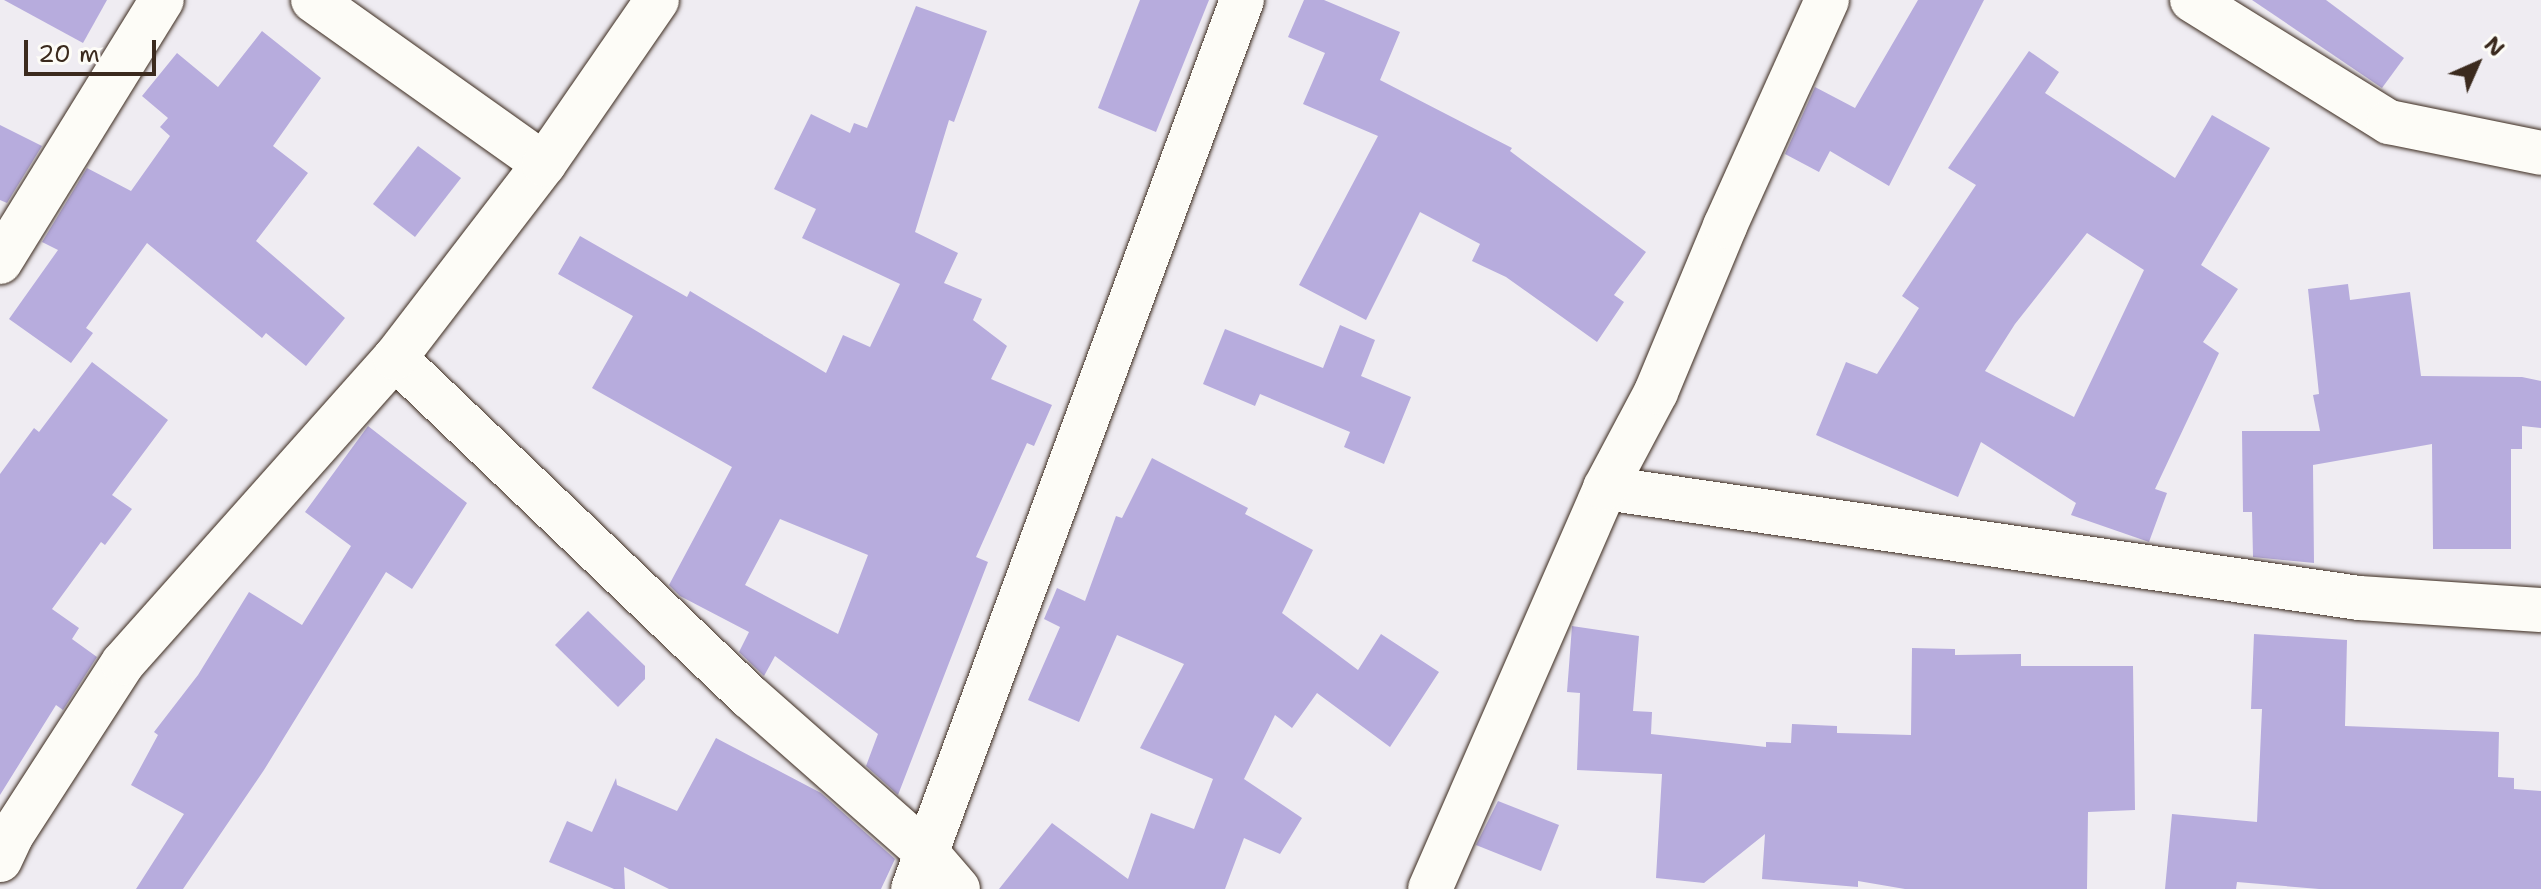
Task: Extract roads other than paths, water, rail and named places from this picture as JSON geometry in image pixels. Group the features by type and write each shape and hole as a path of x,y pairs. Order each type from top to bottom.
{"street":[{"path":"0,262 162,0"},
{"path":"313,0 544,164"},
{"path":"0,860 11,836 123,663 395,358 544,164 657,0"},
{"path":"920,871 1242,0"},
{"path":"1430,889 1605,488 1656,392 1725,226 1827,0"},
{"path":"2192,0 2389,122 2541,153"},
{"path":"395,358 750,697 920,871 958,889"},
{"path":"1605,488 2359,598 2541,610"}]}
